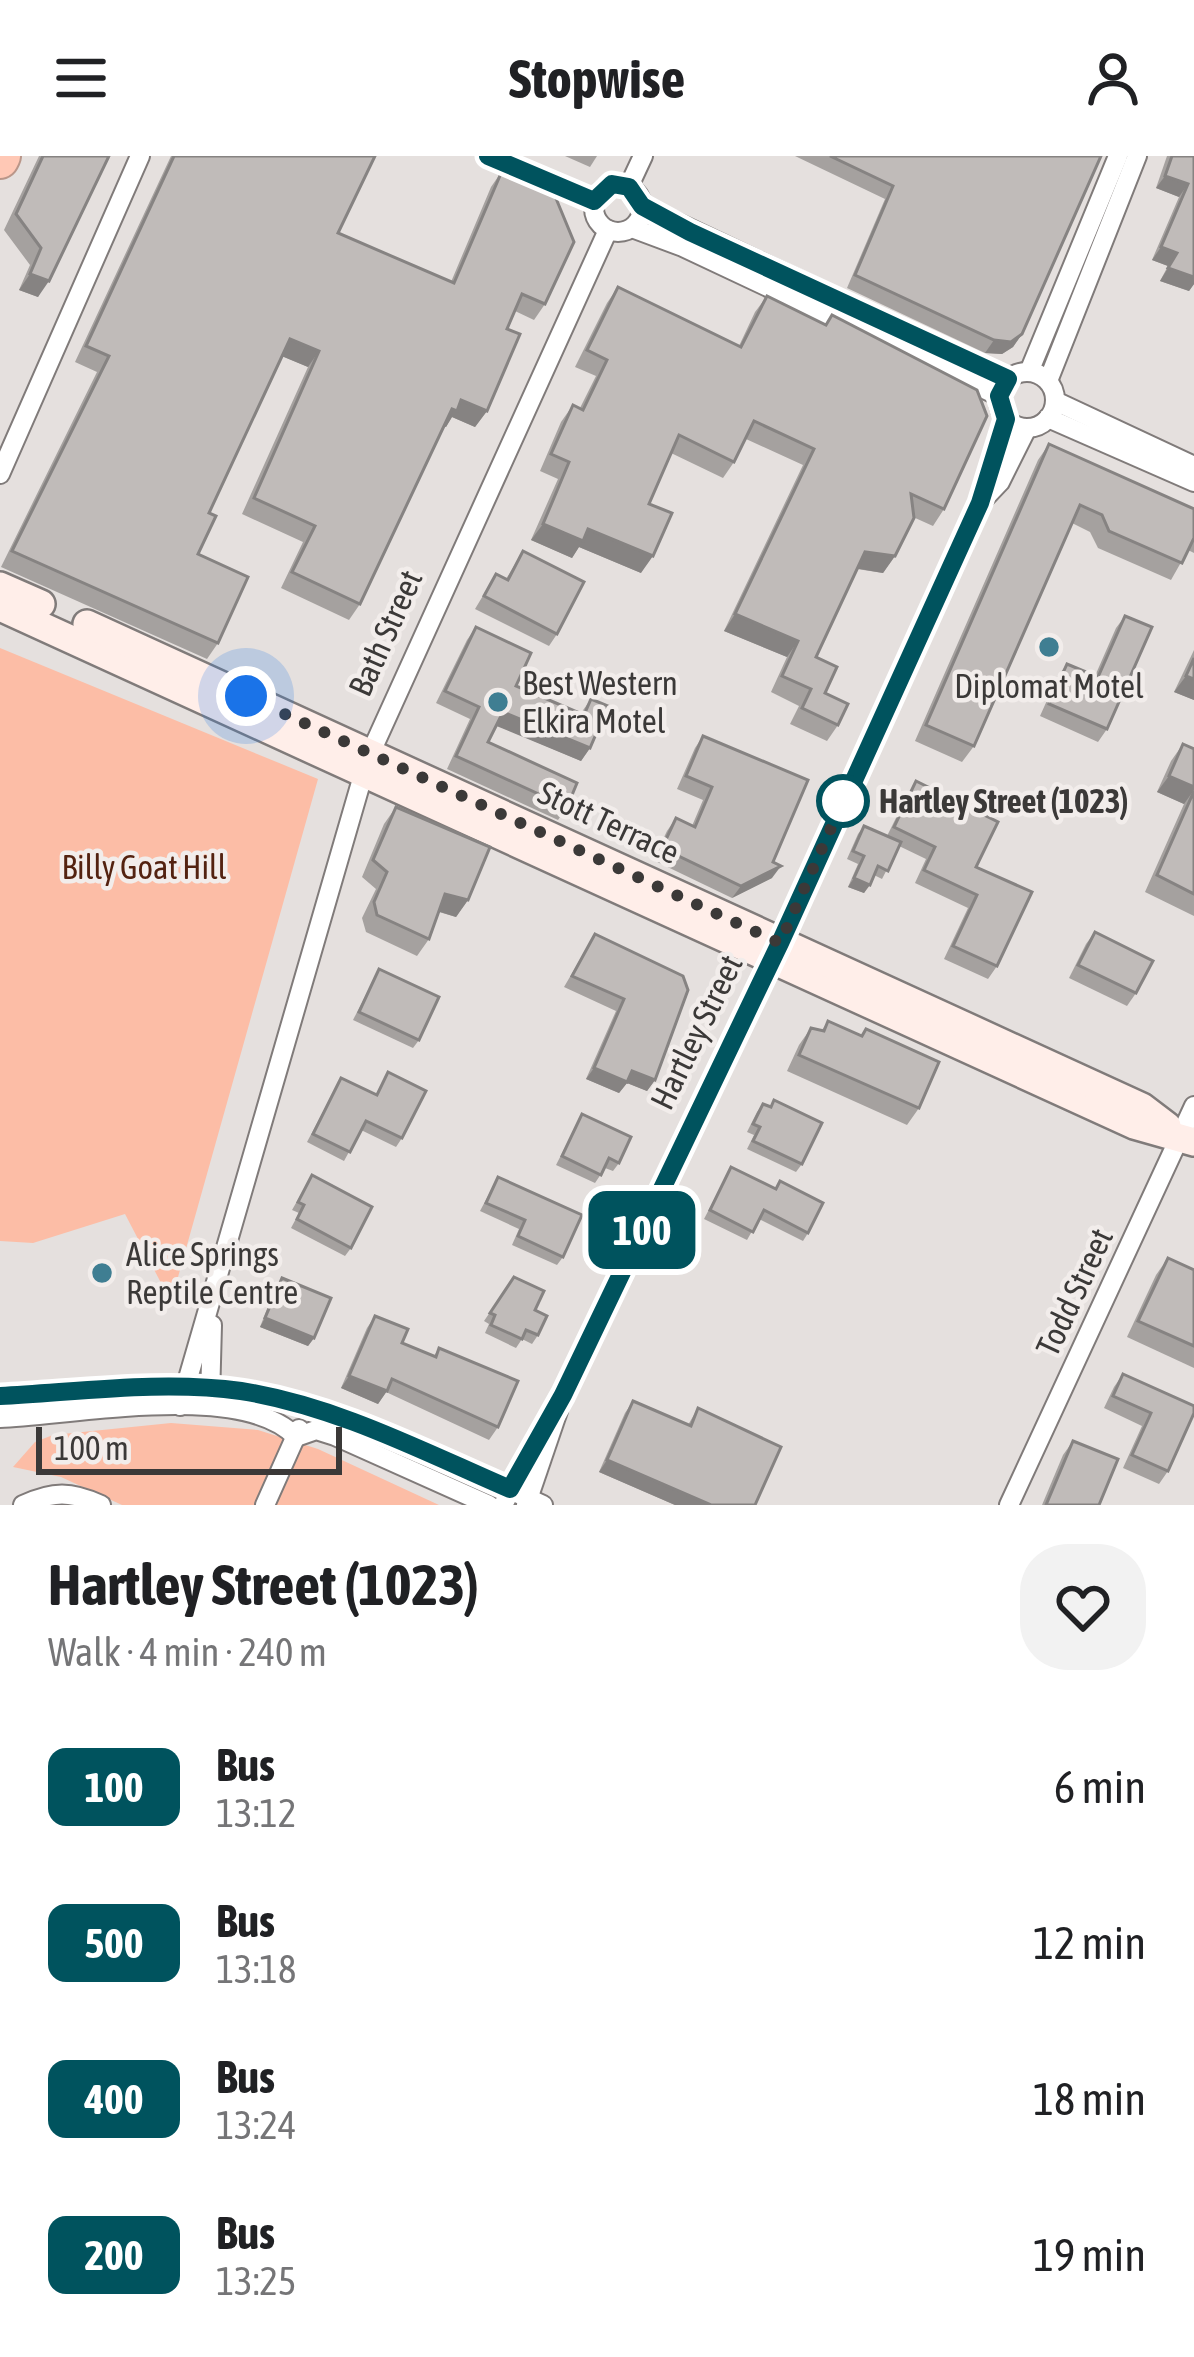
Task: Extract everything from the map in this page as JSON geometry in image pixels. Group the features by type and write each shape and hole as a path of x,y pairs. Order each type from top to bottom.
{"main road":[{"name":"Stott Terrace","path":"0,586 1134,1125 1187,1139"},
{"name":"Stott Terrace","path":"0,607 368,762"}],"street":[{"path":"0,474 140,156"},
{"path":"488,156 594,201"},
{"path":"629,187 643,156"},
{"path":"1118,156 1038,376 1051,410 1194,482"},
{"path":"594,201 596,218 608,230 632,228 683,247 1004,387 1038,376 1137,156"},
{"path":"594,201 612,184 629,187 642,206 1004,387"},
{"path":"632,228 642,206"},
{"name":"Bath Street","path":"184,1397 368,762 608,230"},
{"path":"1004,387 1006,419 1028,428 1051,410"},
{"path":"1051,410 1194,466"},
{"name":"Hartley Street","path":"506,1497 563,1395 775,952 980,503 1006,419"},
{"name":"Hartley Street","path":"980,503 1000,482 1028,428"},
{"name":"Todd Street","path":"1009,1505 1187,1139 1194,1106"},
{"name":"Bath Street","path":"210,1398 216,1290"},
{"name":"Hartley Street","path":"532,1503 563,1395"},
{"path":"0,1396 210,1398 309,1408 352,1420 506,1497 532,1503"},
{"path":"0,1418 184,1397"},
{"path":"210,1398 280,1420 296,1437"},
{"path":"265,1505 309,1408"},
{"path":"296,1437 316,1430 335,1436 489,1505"},
{"path":"23,1505 49,1492 78,1495 101,1505"}],"green space":[{"name":"Billy Goat Hill","path":"0,648 318,779 171,1302 125,1214 33,1243 0,1241"},
{"path":"171,1423 258,1430 318,1449 439,1505 122,1505 61,1477 13,1467 35,1442 53,1435"}],"building":[{"path":"43,156 109,156 49,281 30,274 41,248 16,214"},
{"path":"174,156 375,156 338,233 454,283 502,171 555,196 574,242 545,304 522,294 507,329 520,334 487,411 461,400 457,411 452,409 360,604 292,572 315,526 254,498 319,351 290,339 209,513 216,516 198,554 248,577 218,643 12,551 109,356 86,346"},
{"path":"830,156 1101,156 1022,334 1011,342 994,340 855,275 893,186"},
{"path":"1172,156 1194,156 1194,277 1168,268 1177,253 1161,247 1188,184 1165,176"},
{"path":"618,287 741,347 767,296 826,325 832,315 977,390 987,416 944,509 911,494 914,518 895,556 865,552 816,657 837,667 825,693 848,704 838,725 802,708 811,689 782,676 798,641 735,614 814,449 754,421 734,462 679,435 649,504 672,513 653,556 588,529 583,541 543,524 569,462 551,454 573,405 583,410 607,360 587,350"},
{"path":"1049,444 1194,509 1194,538 1182,563 1109,531 1102,515 1080,505 974,746 926,725"},
{"path":"523,551 584,582 557,634 484,596 496,574 508,580"},
{"path":"1125,616 1152,627 1107,729 1049,704 1067,664 1098,677"},
{"path":"476,627 531,653 516,686 584,715 591,699 608,706 590,748 503,712 488,742 577,783 567,807 456,756 479,707 445,691"},
{"path":"703,736 808,780 773,862 781,866 741,886 662,848 676,818 695,827 712,787 686,776"},
{"path":"1183,744 1194,749 1194,787 1169,776"},
{"path":"916,781 998,822 976,867 1032,892 997,966 953,946 977,895 924,870 935,847 894,827"},
{"path":"1194,791 1194,894 1157,875"},
{"path":"396,807 490,847 468,900 445,894 429,939 377,915 374,902 387,872 373,860"},
{"path":"864,826 901,842 888,871 878,866 870,885 854,878 864,856 853,851"},
{"path":"1095,932 1153,961 1136,993 1078,965"},
{"path":"595,934 683,976 688,990 655,1080 632,1071 627,1082 594,1068 624,999 572,976"},
{"path":"379,969 439,997 419,1040 359,1012"},
{"path":"828,1021 862,1036 866,1029 939,1062 919,1108 799,1055 811,1028 824,1031"},
{"path":"388,1072 426,1091 402,1138 366,1121 350,1152 313,1134 341,1078 377,1095"},
{"path":"774,1100 822,1123 802,1164 753,1141 760,1127 753,1124 763,1104 771,1107"},
{"path":"582,1114 631,1137 619,1163 609,1158 601,1175 562,1156"},
{"path":"731,1167 776,1189 780,1181 823,1203 808,1233 764,1210 753,1232 710,1210"},
{"path":"312,1175 372,1207 351,1248 297,1219 304,1205 298,1202"},
{"path":"498,1177 582,1215 563,1257 518,1236 525,1220 486,1203"},
{"path":"1168,1258 1194,1270 1194,1346 1138,1321"},
{"path":"514,1277 544,1291 535,1310 547,1316 538,1335 526,1330 522,1339 491,1325 495,1315 490,1313"},
{"path":"282,1278 331,1298 314,1338 265,1318"},
{"path":"375,1316 408,1329 402,1343 436,1357 439,1348 518,1381 498,1427 392,1379 387,1391 349,1376"},
{"path":"1123,1374 1194,1406 1168,1471 1132,1455 1151,1413 1113,1396"},
{"path":"633,1401 691,1426 698,1408 781,1447 755,1505 711,1505 607,1460"},
{"path":"1073,1441 1118,1459 1099,1505 1046,1505"}],"bus line":[{"name":"100","path":"0,1396 187,1388 240,1391 352,1420 510,1489 563,1395 780,943 980,503 984,477 1006,419 999,396 1008,379 690,232 642,206 629,187 612,184 594,201 488,156"}],"place":[{"name":"Diplomat Motel","path":"1049,647"},
{"name":"Best Western Elkira Motel","path":"498,702"},
{"name":"Hartley Street (1023)","path":"843,801"},
{"name":"Alice Springs Reptile Centre","path":"102,1273"}],"route":[{"path":"246,696 780,943 843,801"}]}
